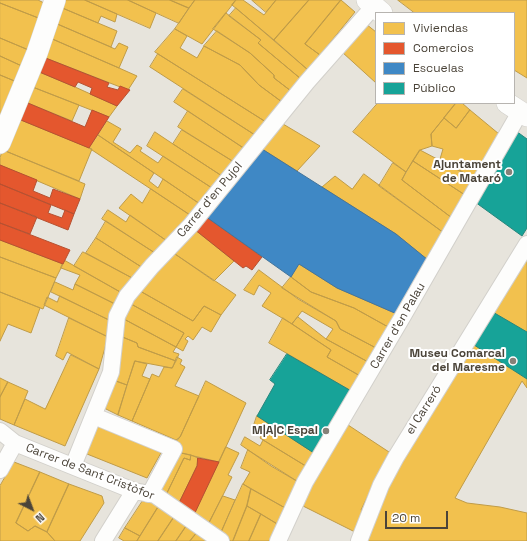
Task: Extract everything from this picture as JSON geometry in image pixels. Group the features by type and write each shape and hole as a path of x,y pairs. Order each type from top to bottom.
{"street":[{"path":"0,142 38,53 55,0"},
{"name":"Carrer d'en Pujol","path":"72,466 111,372 118,316 127,296 152,266 191,225 307,82 374,6"},
{"name":"Carrer d'en Palau","path":"278,541 305,482 404,316 518,110"},
{"name":"el Carreró","path":"359,541 381,485 396,457 527,244"},
{"path":"94,416 174,449 152,490 141,492 103,541"},
{"name":"Carrer de Sant Cristòfor","path":"0,431 15,443 141,492 155,495 221,541"},
{"path":"0,470 15,443"}],"shaded area":[{"path":"0,0 527,0 527,541 0,541"}],"building: Viviendas":[{"path":"0,0 38,0 46,4 41,19 0,3"},
{"path":"63,0 85,0 117,14 115,22 101,16 98,23 60,7"},
{"path":"85,0 128,0 156,13 150,28"},
{"path":"128,0 170,0 189,8 179,23"},
{"path":"170,0 195,0 189,8"},
{"path":"195,0 236,0 202,44 175,29"},
{"path":"236,0 243,0 264,15 276,0 309,0 274,40 232,5"},
{"path":"252,0 276,0 266,12"},
{"path":"309,0 341,0 305,44 320,55 308,70 274,40"},
{"path":"341,0 355,12 320,55 305,44"},
{"path":"398,0 527,0 527,78 515,71 515,12 414,12"},
{"path":"0,3 41,19 31,51 0,38"},
{"path":"60,7 117,31 111,47 55,23"},
{"path":"236,8 308,70 301,79 258,43 261,40 229,16"},
{"path":"226,13 261,40 258,43 301,79 291,91 274,78 274,75 250,53 213,29"},
{"path":"55,23 115,49 119,43 128,47 119,68 50,38"},
{"path":"366,24 375,31 375,82 342,52"},
{"path":"175,29 187,36 180,48 197,58 204,46 240,65 259,85 282,102 266,122 155,52"},
{"path":"217,31 250,53 274,75 274,78 291,91 282,102 259,85 240,65 204,46"},
{"path":"0,38 31,51 24,67 0,56"},
{"path":"50,38 137,76 128,90 43,57"},
{"path":"158,54 266,122 255,135 150,67"},
{"path":"0,56 24,67 17,82 0,75"},
{"path":"37,71 117,106 109,117 30,86"},
{"path":"0,75 17,82 0,122"},
{"path":"30,86 79,105 72,121 23,101"},
{"path":"183,89 255,135 245,149 174,102"},
{"path":"377,104 455,104 431,134 432,146 420,150 406,172 353,132"},
{"path":"455,104 463,104 470,110 456,128 444,118"},
{"path":"470,110 499,134 475,179 440,159 443,149 432,146 431,134 444,118 456,128"},
{"path":"188,111 245,149 234,162 178,127"},
{"path":"16,118 92,149 79,181 3,150"},
{"path":"107,121 121,129 113,142 130,153 137,145 142,148 140,151 158,163 163,156 212,188 200,204 98,135"},
{"path":"283,124 320,146 297,171 262,149"},
{"path":"182,130 234,162 222,176 173,144"},
{"path":"155,132 222,176 212,188 147,146"},
{"path":"98,135 154,173 149,181 158,188 163,179 200,204 190,215 89,148"},
{"path":"3,150 85,184 80,199 0,165 0,158"},
{"path":"420,150 475,179 465,195 413,161"},
{"path":"413,161 465,195 452,218 402,180"},
{"path":"393,163 406,172 402,180 452,218 444,233 379,186"},
{"path":"364,174 444,233 428,260 396,234 322,187 335,176 352,189"},
{"path":"151,189 190,215 167,241 119,208 131,194 142,203"},
{"path":"108,210 126,222 130,215 167,241 155,253 102,219"},
{"path":"106,221 155,253 143,268 96,238"},
{"path":"194,229 234,261 214,281 172,252"},
{"path":"96,238 143,268 134,279 86,253"},
{"path":"0,240 63,264 56,278 0,257"},
{"path":"83,252 134,279 122,293 74,266"},
{"path":"172,252 236,295 221,315 204,306 193,321 140,291"},
{"path":"527,256 527,388 522,381 455,498 467,503 500,507 527,513 527,541 362,541 402,461"},
{"path":"0,257 56,278 43,309 0,292"},
{"path":"64,260 122,293 115,304 75,284 80,275 61,268"},
{"path":"299,264 337,288 397,314 390,328 354,308 311,292 291,277"},
{"path":"259,270 298,299 336,321 340,329 378,349 370,363 326,339 333,329 302,311 292,324 262,306 271,293 259,285 254,295 244,290"},
{"path":"291,277 311,292 354,308 390,328 378,349 340,329 336,321 282,288"},
{"path":"55,282 73,290 75,284 115,304 111,321 51,292"},
{"path":"140,291 193,321 204,306 221,315 211,332 202,327 193,340 188,336 185,339 188,341 183,351 176,347 184,333 131,304"},
{"path":"0,292 40,308 31,333 8,324 0,341"},
{"path":"60,296 111,321 108,337 44,305 47,297 57,302"},
{"path":"131,304 184,333 176,347 122,318"},
{"path":"298,317 326,339 370,363 362,377 327,357 331,350 292,324"},
{"path":"69,318 108,337 99,369 67,352 63,360 56,356"},
{"path":"122,318 176,347 173,352 179,354 176,361 138,347 137,343 120,336"},
{"path":"283,318 331,350 327,357 362,377 353,392 269,343"},
{"path":"120,336 137,343 138,347 176,361 172,368 135,361 127,385 113,380"},
{"path":"71,355 99,369 65,446 14,425 25,399 45,409"},
{"path":"177,357 182,360 180,364 185,367 175,386 199,396 180,437 176,440 132,421 152,374 159,377 164,367 172,368"},
{"path":"135,361 147,364 142,376 150,379 132,421 118,415"},
{"path":"0,378 8,382 0,397"},
{"path":"113,380 127,385 118,415 102,407"},
{"path":"206,381 246,403 219,462 177,452 173,445 180,437"},
{"path":"8,382 28,391 14,425 0,419 0,397"},
{"path":"257,416 317,455 309,468 260,438 264,431 254,425"},
{"path":"345,423 389,452 361,510 366,512 357,533 299,504"},
{"path":"98,425 162,451 147,478 87,454"},
{"path":"245,437 260,446 263,440 309,468 300,483 271,466 241,445"},
{"path":"226,447 239,453 228,475 232,477 207,527 193,517"},
{"path":"248,450 300,483 287,509 243,484 250,472 241,468"},
{"path":"177,452 191,455 190,460 184,458 165,497 157,492"},
{"path":"191,455 198,458 197,466 177,507 165,497 184,458 190,460"},
{"path":"14,462 40,472 16,523 28,531 35,526 47,532 55,541 0,541 0,486"},
{"path":"40,472 69,484 47,532 35,526 28,531 16,523"},
{"path":"69,484 102,496 104,503 80,541 55,541 47,532"},
{"path":"243,484 251,489 247,506 233,541 231,541 220,535"},
{"path":"251,489 287,509 279,525 247,506"},
{"path":"146,496 160,504 140,536 125,528"},
{"path":"223,496 235,500 220,535 207,527"},
{"path":"160,504 176,514 158,541 137,541"},
{"path":"247,506 261,514 249,541 233,541"},
{"path":"176,514 189,522 176,541 158,541"},
{"path":"261,514 279,525 270,541 249,541"},
{"path":"189,522 199,530 190,541 176,541"},
{"path":"125,528 140,536 137,541 124,541 119,538"},
{"path":"199,530 214,541 190,541"}],"building: Comercios":[{"path":"43,57 109,83 107,87 118,90 120,86 130,90 117,106 90,94 92,88 78,82 75,87 37,71"},
{"path":"23,101 85,127 92,110 109,117 89,148 16,118"},
{"path":"0,165 37,180 33,191 50,198 53,189 80,199 74,214 0,184"},
{"path":"0,184 51,205 48,213 62,218 65,210 74,214 68,230 0,203"},
{"path":"0,203 37,217 30,234 0,223"},
{"path":"205,216 262,257 252,270 246,266 243,268 194,229"},
{"path":"0,223 70,250 63,264 0,240"},
{"path":"198,458 219,462 193,517 177,507 197,466"}],"building: Escuelas":[{"path":"262,149 396,234 428,260 397,314 337,288 299,264 291,277 205,216"}],"building: Público":[{"name":"Ajuntament de Mataró","path":"516,131 527,139 527,228 522,236 475,202"},
{"name":"Museu Comarcal del Maresme","path":"491,311 527,332 527,379 471,343"},
{"path":"287,354 353,392 317,455 257,416 275,384 270,380"}],"place":[{"name":"Ajuntament de Mataró","path":"509,172"},
{"name":"Museu Comarcal del Maresme","path":"513,361"},
{"name":"M|A|C Espai","path":"326,431"}]}
